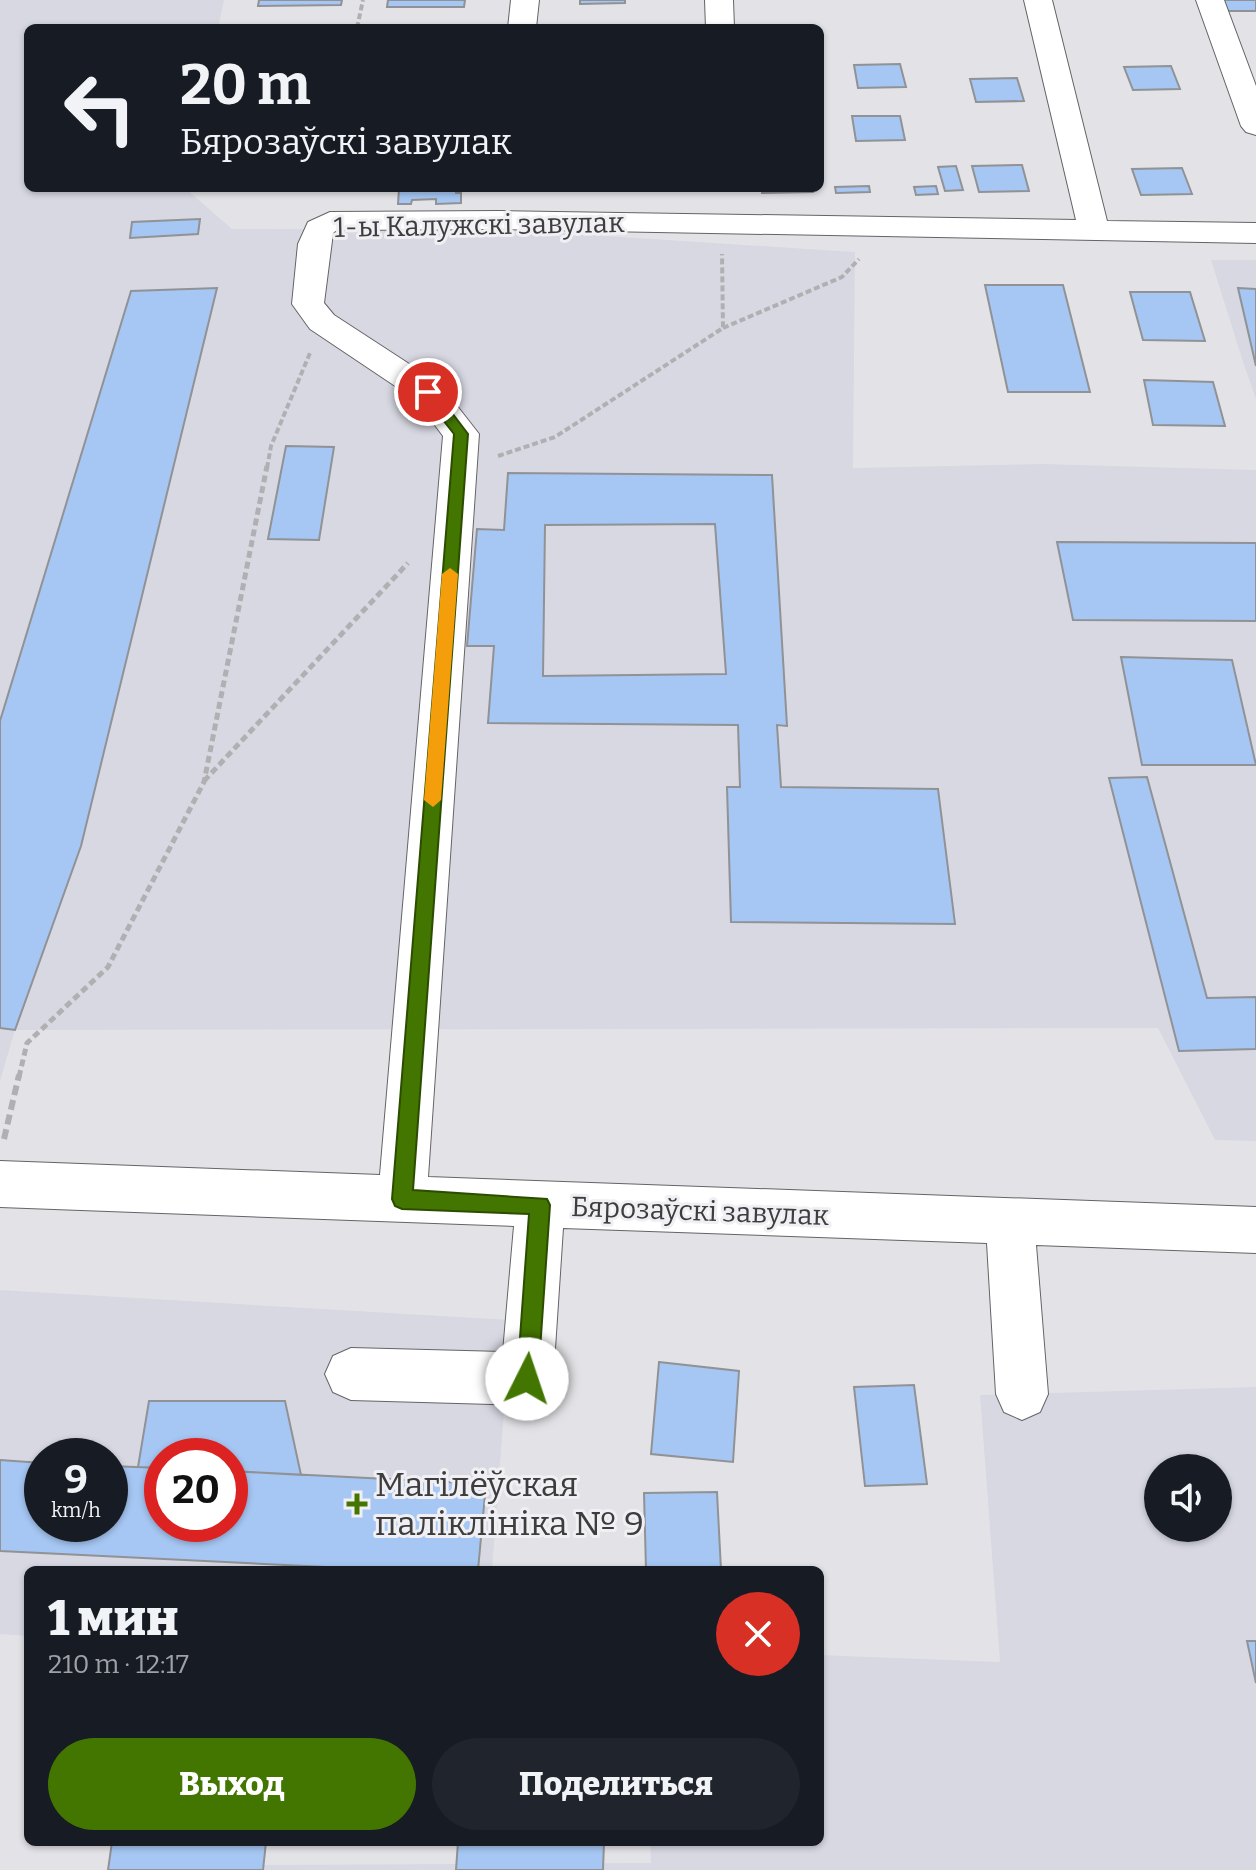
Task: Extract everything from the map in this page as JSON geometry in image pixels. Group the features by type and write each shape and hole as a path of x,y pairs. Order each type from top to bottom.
{"street":[{"path":"522,24 525,0"},
{"path":"719,0 720,24"},
{"path":"1038,0 1094,232"},
{"path":"1210,0 1256,126"},
{"name":"1-ы Калужскі завулак","path":"322,322 308,304 314,244 319,229 330,221 502,204 721,213 888,228 1256,233"},
{"path":"322,322 428,392 461,434 402,1199"},
{"name":"Бярозаўскі завулак","path":"2,1163 402,1199 1256,1230"},
{"path":"351,1374 527,1379 540,1205"},
{"path":"1010,1223 1022,1394"}],"path":[{"path":"358,24 363,0"},
{"path":"721,213 723,328"},
{"path":"2,1163 27,1043 108,967 204,782 456,500 498,456 555,437 723,328 842,277 888,228"},
{"path":"204,782 271,446 322,322"}],"shaded area":[{"path":"0,0 224,0 219,24 24,24 24,192 190,192 232,229 514,230 855,252 853,468 1043,464 1256,470 1256,1141 1215,1140 1158,1028 15,1030 0,1081"},
{"path":"1211,260 1256,260 1256,399 1243,362"},
{"path":"0,1290 511,1320 492,1566 24,1566 24,1636 0,1634"},
{"path":"1256,1387 1256,1870 263,1870 264,1865 651,1863 650,1846 824,1846 824,1655 1000,1662 980,1395"}],"building":[{"path":"259,0 342,0 341,5 258,6"},
{"path":"388,0 465,0 464,7 387,7"},
{"path":"580,0 625,0 625,3 580,4"},
{"path":"1223,0 1256,0 1256,11 1228,11"},
{"path":"900,64 906,87 858,88 854,65"},
{"path":"1171,66 1180,89 1133,90 1124,67"},
{"path":"1017,78 1024,101 976,102 970,79"},
{"path":"852,116 900,116 905,140 856,141"},
{"path":"1022,165 1029,191 979,192 972,166"},
{"path":"956,166 963,190 945,191 938,167"},
{"path":"1182,168 1192,194 1141,195 1132,169"},
{"path":"869,186 870,192 836,193 835,187"},
{"path":"936,186 938,194 916,195 914,187"},
{"path":"399,192 461,193 461,203 436,204 436,199 398,204"},
{"path":"200,219 198,234 130,238 132,222"},
{"path":"985,285 1063,285 1090,392 1008,392"},
{"path":"217,288 81,846 15,1030 0,1028 0,721 131,291"},
{"path":"1238,288 1256,289 1256,366"},
{"path":"1130,292 1190,292 1205,341 1143,340"},
{"path":"1144,380 1213,382 1225,426 1153,425"},
{"path":"286,446 334,447 319,540 268,539"},
{"path":"508,473 772,475 787,726 777,725 781,787 938,789 955,924 731,922 727,787 740,787 738,725 488,723 494,646 467,646 477,529 504,530","holes":["715,524 726,674 543,676 545,525"]},
{"path":"1057,542 1256,543 1256,621 1073,620"},
{"path":"1121,657 1232,660 1256,765 1142,765"},
{"path":"1147,777 1207,998 1256,997 1256,1049 1179,1051 1109,778"},
{"path":"659,1362 739,1371 733,1462 651,1454"},
{"path":"914,1385 927,1484 865,1486 854,1387"},
{"path":"149,1401 285,1401 301,1475 248,1472 248,1438 144,1438 144,1467 138,1467"},
{"name":"Магілёўская паліклініка № 9","path":"0,1460 24,1462 24,1542 128,1542 128,1467 144,1467 144,1542 248,1542 248,1472 486,1484 478,1566 306,1566 0,1551"},
{"path":"717,1492 721,1566 646,1566 644,1493"},
{"path":"1247,1641 1256,1641 1256,1683"},
{"path":"111,1846 266,1846 263,1870 108,1870"},
{"path":"458,1846 604,1846 603,1870 456,1870"}],"slow traffic":[{"path":"433,800 450,574"}],"place":[{"name":"Магілёўская паліклініка № 9","path":"357,1504"}],"route":[{"path":"428,392 461,434 402,1199 540,1205 527,1379"}]}
